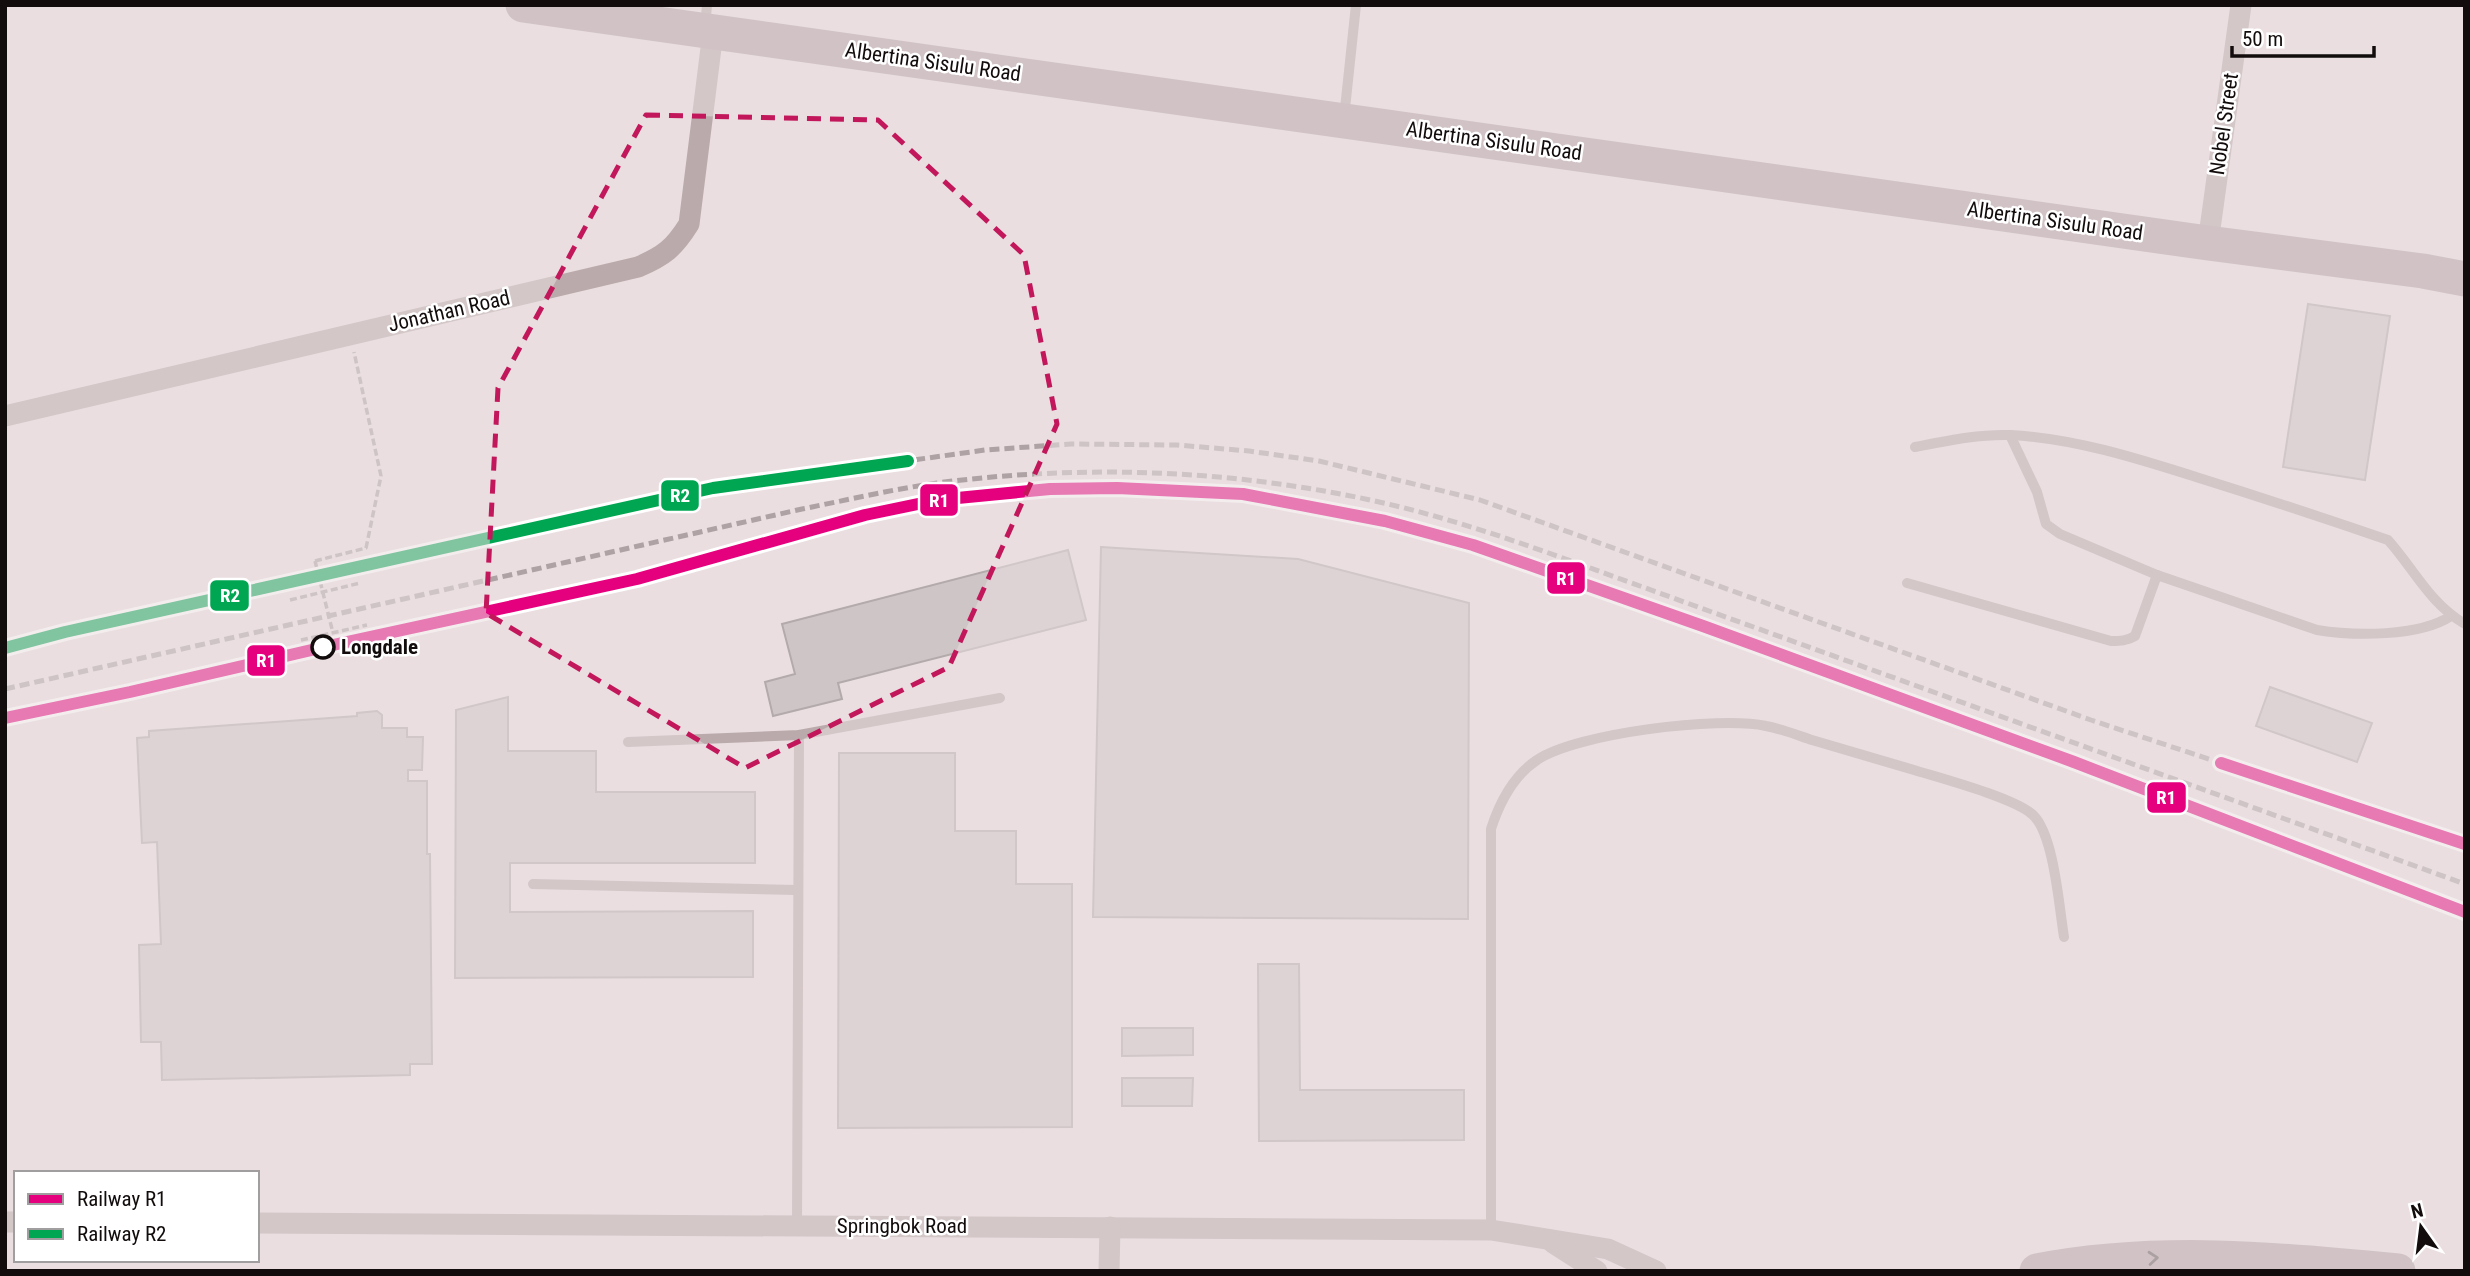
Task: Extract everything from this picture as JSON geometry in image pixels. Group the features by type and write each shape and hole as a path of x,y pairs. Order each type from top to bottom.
{"main road":[{"name":"Albertina Sisulu Road","path":"545,7 708,22 1344,120 2465,279"},
{"path":"2036,1271 2094,1262 2167,1256 2247,1258 2398,1271"}],"street":[{"name":"Nobel Street","path":"2208,243 2241,5"},
{"name":"Jonathan Road","path":"5,416 638,267 659,258 677,243 689,224 708,22"},
{"name":"Springbok Road","path":"259,1223 1491,1230 1608,1249 1656,1271"},
{"path":"1109,1271 1110,1227"},
{"name":"Springbok Road","path":"1545,1238 1573,1264 1597,1271"}],"lane":[{"path":"1344,120 1356,5"},
{"path":"2010,435 2037,492 2046,524 2060,534 2157,575 2317,630 2343,634 2372,634 2428,626 2440,624 2451,616"},
{"path":"1915,447 1966,438 2010,435 2079,444 2148,461 2388,540 2404,557 2438,606 2465,624"},
{"path":"1907,583 2111,641 2120,641 2135,636 2157,575"},
{"path":"628,742 799,735 1000,698"},
{"path":"1491,1230 1491,829 1500,802 1515,779 1537,760 1560,748 1643,731 1711,723 1766,726 1949,781 2015,804 2031,813 2042,826 2048,841 2064,937"},
{"path":"797,1226 796,890 799,735"},
{"path":"533,884 796,890"}],"path":[{"path":"333,633 315,561 366,548 381,476 350,334"},
{"path":"290,600 360,583"},
{"path":"301,640 367,625"}],"highlighted area":[{"path":"646,115 878,120 1024,255 1057,424 949,667 745,768 486,613 498,388"}],"building":[{"path":"2308,304 2390,316 2365,480 2283,467"},
{"path":"1101,547 1298,559 1469,603 1468,919 1093,917"},
{"path":"1068,550 1086,620 838,683 842,699 773,716 765,682 795,674 782,624"},
{"path":"2270,687 2372,723 2357,762 2256,726"},
{"path":"508,697 508,751 596,751 596,792 755,792 755,863 510,863 510,912 753,911 753,977 455,978 456,710"},
{"path":"377,711 382,715 382,728 407,728 407,737 423,737 422,770 408,770 408,781 427,781 432,1064 410,1064 410,1075 162,1080 161,1042 141,1042 139,945 161,944 157,842 142,843 137,738 149,737 149,731 357,716 357,713"},
{"path":"839,753 955,753 955,831 1016,831 1016,884 1072,884 1072,1127 838,1128"},
{"path":"1258,964 1299,964 1300,1090 1464,1090 1464,1140 1259,1141"},
{"path":"1122,1028 1193,1028 1193,1055 1122,1056"},
{"path":"1122,1078 1193,1078 1192,1106 1122,1106"}],"railway":[{"path":"5,648 65,632 713,488 985,450 1071,444 1177,445 1319,461 1480,500 2091,720 2465,844"},
{"path":"5,689 802,509 915,486 1062,473 1117,472 1226,478 1280,484 1388,504 1503,537 2465,884"},
{"path":"5,718 637,579 865,515 937,500 1050,489 1117,488 1243,494 1385,521 1473,545 2074,762 2465,912"}],"rail line":[{"name":"R2","path":"5,648 65,632 713,488 908,461"},
{"name":"R1","path":"5,718 637,579 865,515 937,500 1050,489 1117,488 1243,494 1385,521 1473,545 2074,762 2465,912"},
{"name":"R1","path":"2221,763 2465,844"}],"place":[{"name":"Longdale","path":"323,647"}]}
